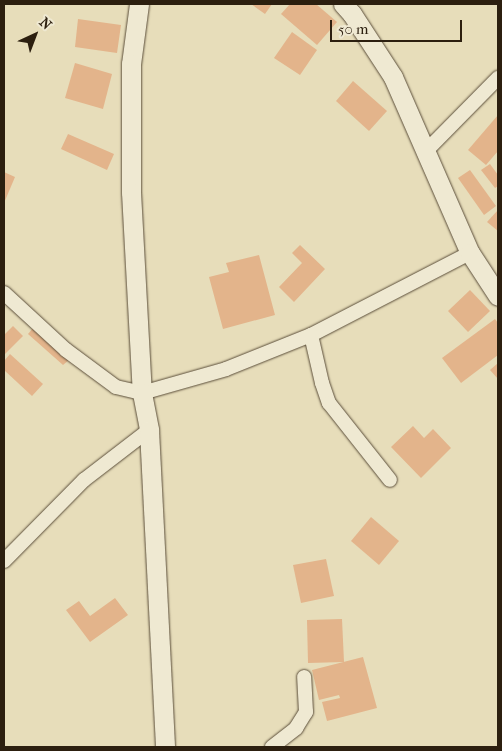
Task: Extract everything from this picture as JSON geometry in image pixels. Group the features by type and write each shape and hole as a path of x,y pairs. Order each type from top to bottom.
{"street":[{"path":"139,4 131,64 130,192 142,393 149,430 164,747"},
{"path":"343,4 352,14 393,77 470,253 498,296"},
{"path":"426,151 498,78"},
{"path":"4,293 66,350 116,387 142,393 226,369 311,334 470,253"},
{"path":"311,334 322,383 329,403 390,480"},
{"path":"4,560 84,480 149,430"},
{"path":"272,747 296,728 306,712 304,677"}],"building":[{"path":"251,4 272,4 265,14"},
{"path":"290,4 316,4 337,22 317,45 281,14"},
{"path":"78,19 121,25 117,53 75,47"},
{"path":"292,32 317,50 300,75 274,58"},
{"path":"75,63 112,74 103,109 65,98"},
{"path":"353,81 387,111 369,131 336,101"},
{"path":"498,115 498,151 486,165 468,150"},
{"path":"68,134 114,154 107,170 61,149"},
{"path":"490,164 498,175 498,186 495,188 481,170"},
{"path":"470,170 496,206 484,215 458,178"},
{"path":"4,172 15,177 4,203"},
{"path":"498,210 498,231 487,222"},
{"path":"300,245 325,269 294,302 279,287 302,263 292,253"},
{"path":"259,255 275,315 223,329 209,277 229,272 226,263"},
{"path":"470,290 490,311 468,332 448,311"},
{"path":"495,319 498,323 498,355 461,383 442,358"},
{"path":"13,326 23,336 4,355 4,335"},
{"path":"33,328 69,360 63,365 28,334"},
{"path":"10,354 43,384 32,396 4,370 4,361"},
{"path":"498,363 498,379 490,370"},
{"path":"413,426 424,438 433,429 451,448 421,478 391,447"},
{"path":"371,517 399,541 379,565 351,541"},
{"path":"326,559 334,596 301,603 293,565"},
{"path":"115,598 128,615 90,642 66,610 79,601 90,616"},
{"path":"342,619 344,662 308,663 307,620"},
{"path":"363,657 377,708 327,721 322,702 340,698 339,695 319,700 312,670"}]}
